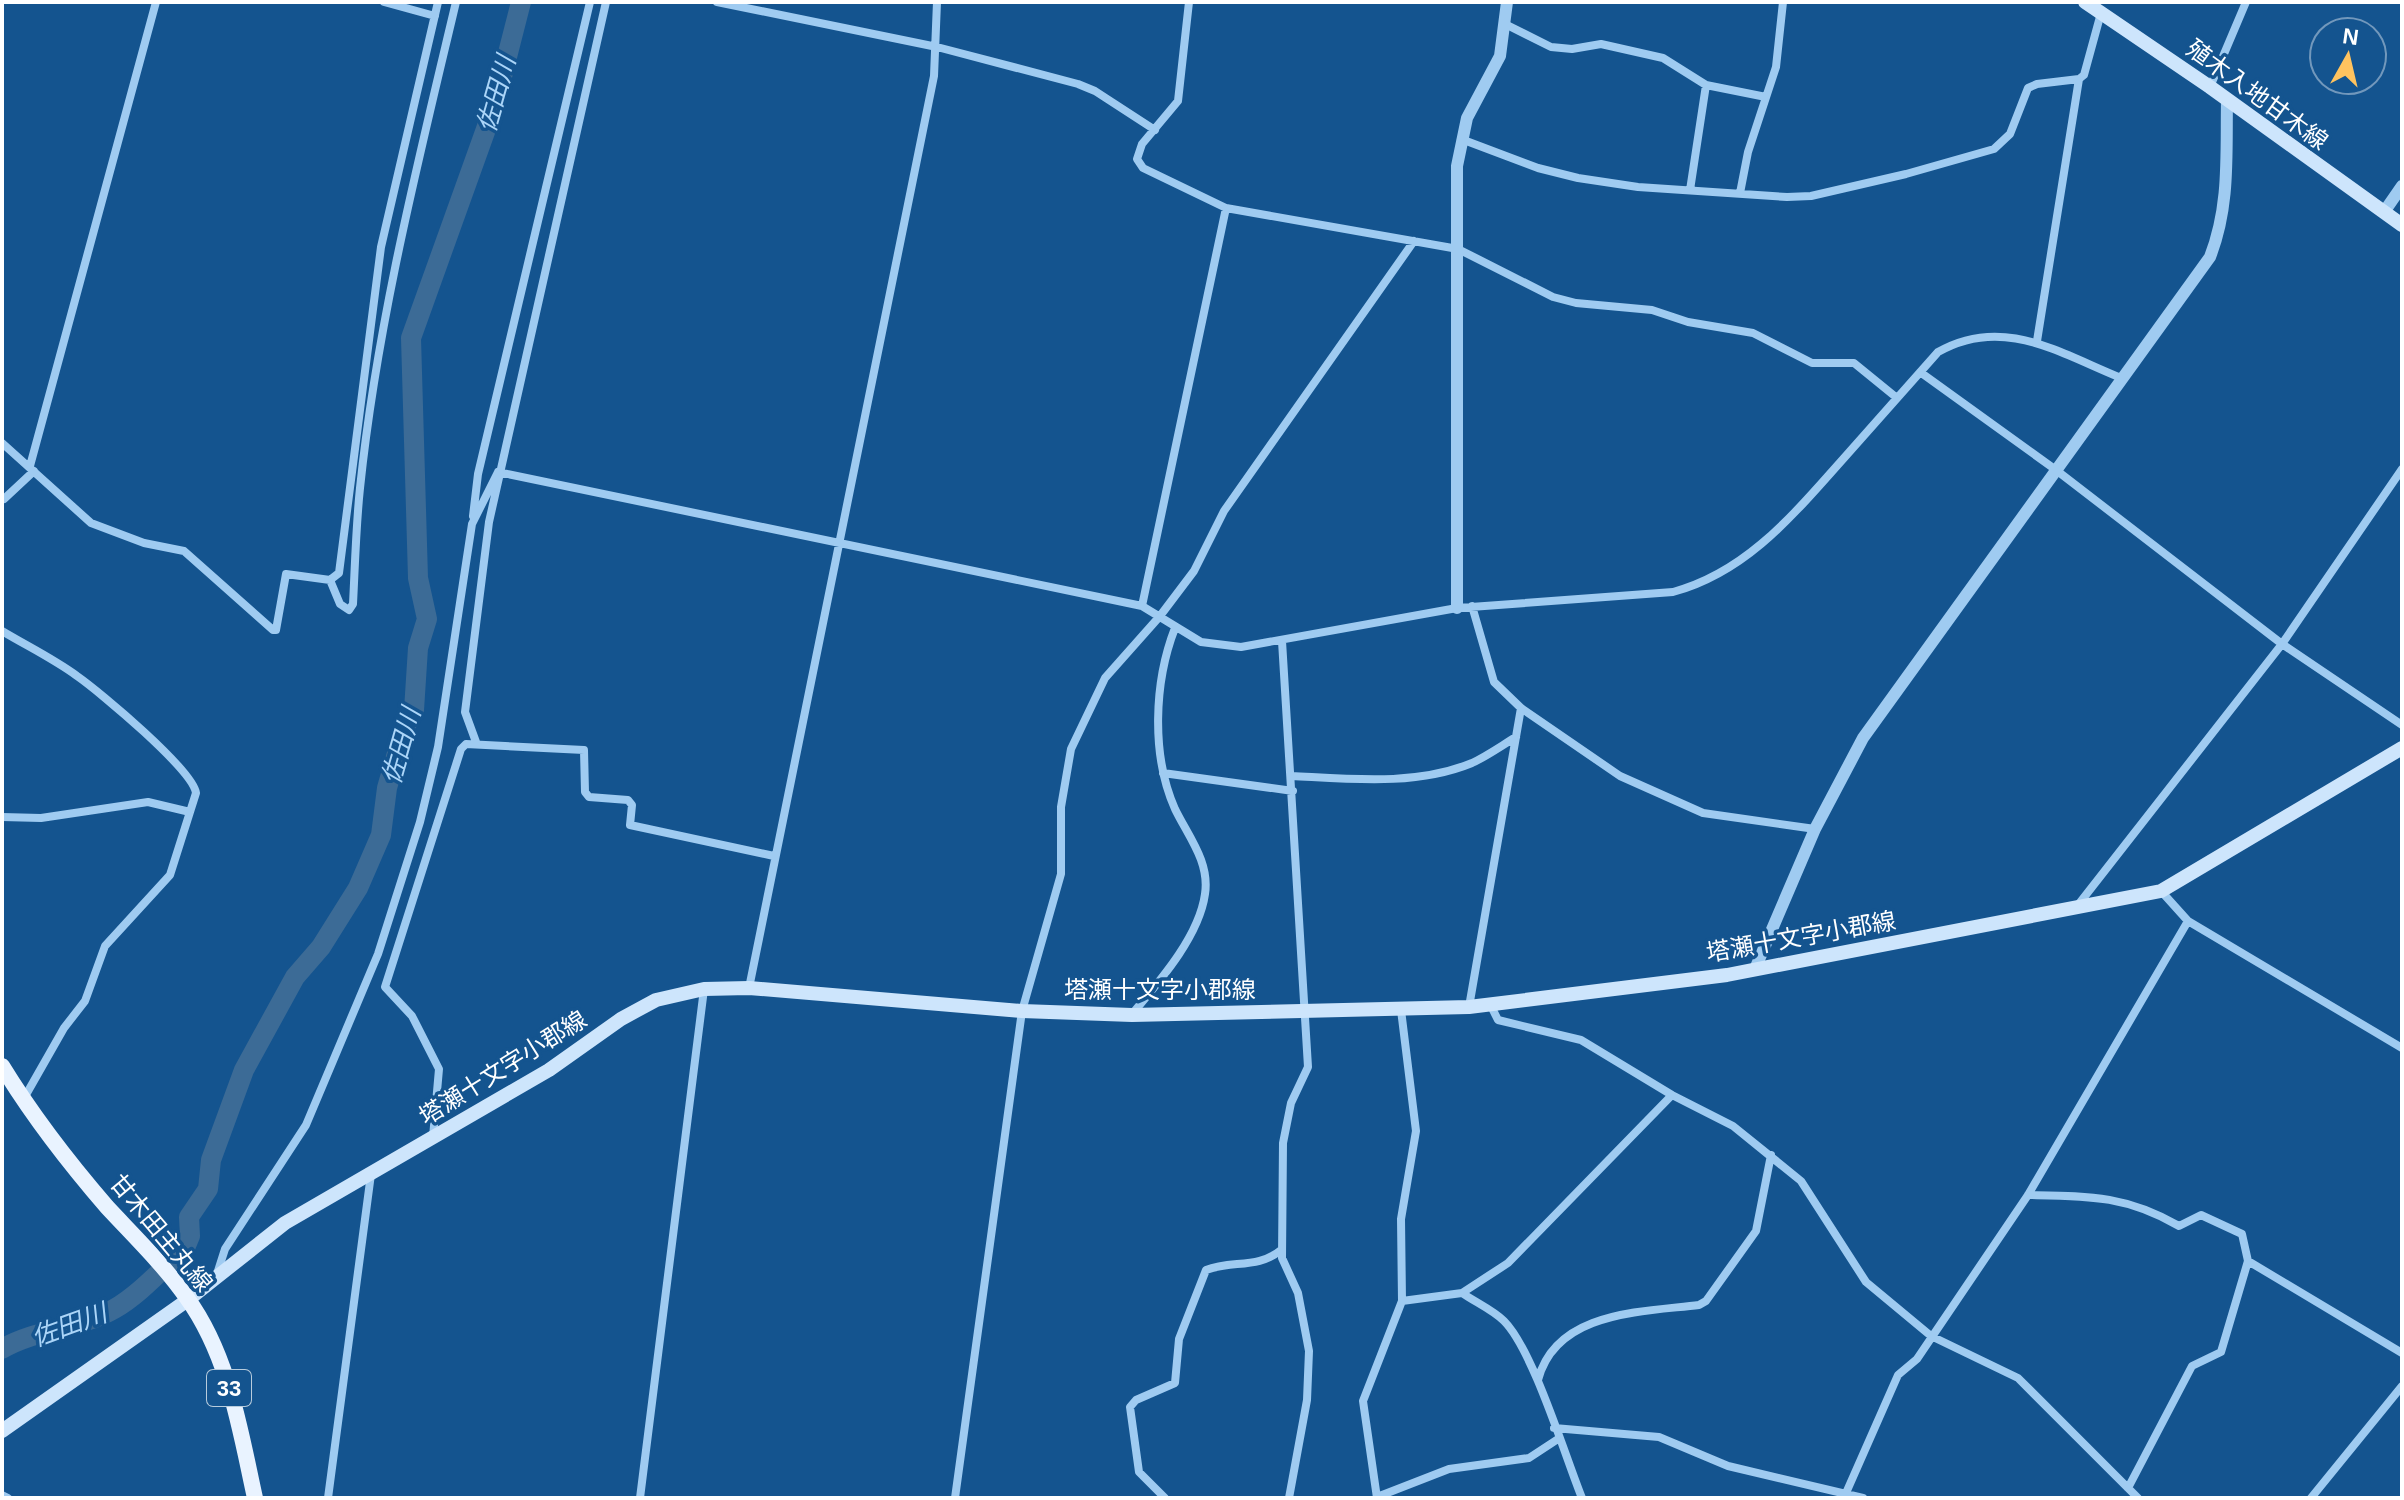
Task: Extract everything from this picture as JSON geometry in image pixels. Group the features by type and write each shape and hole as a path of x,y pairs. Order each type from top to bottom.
{"main road":[{"name":"殖木入地甘木線","path":"2085,2 2402,225"},
{"name":"塔瀬十文字小郡線","path":"2,1431 184,1293 217,1275 285,1223 549,1070 621,1019 656,1000 704,989 749,988 1022,1011 1132,1015 1401,1010 1469,1007 1755,969 2161,891 2402,748"},
{"name":"甘木田主丸線","path":"2,1066 23,1100 100,1199 184,1293 216,1350 233,1400 255,1498"}],"street":[{"path":"4,499 32,468 156,2"},
{"path":"384,2 435,16"},
{"path":"2,443 91,523 144,543 184,551 273,630 276,630 286,574 330,580 339,573 381,247 438,2"},
{"path":"330,580 340,604 349,610 353,604 360,487 389,307 407,206 456,2"},
{"path":"217,1275 225,1249 306,1125 378,954 420,822 438,747 478,474 590,2"},
{"path":"476,742 465,712 498,472 606,2"},
{"path":"717,2 937,47 1078,84 1155,130"},
{"path":"749,988 937,47 937,2"},
{"path":"1189,2 1178,101 1138,152 1139,164 1226,208 1458,249 1553,297 1576,303 1652,310 1688,322 1753,333 1812,363 1854,363 1897,398"},
{"path":"1457,608 1457,166 1460,139 1500,56 1507,2"},
{"path":"1740,193 1748,152 1776,67 1783,2"},
{"path":"2210,87 2246,2"},
{"path":"1460,139 1538,168 1578,178 1690,190 1811,196 1994,149 2010,134 2028,88 2079,79 2084,75 2101,13"},
{"path":"1505,24 1559,49 1601,44 1663,58 1706,85 1766,97"},
{"path":"2037,341 2079,79"},
{"path":"1690,190 1706,85"},
{"path":"1755,969 1815,829 1863,738 2210,257 2222,226 2227,101"},
{"path":"2384,212 2402,186"},
{"path":"1142,606 1226,208"},
{"path":"955,1498 1022,1011 1061,874 1061,807 1071,749 1105,678 1160,616 1194,571 1224,511 1414,241"},
{"path":"498,472 1142,606 1201,642 1241,647 1472,606 1673,592 1724,572 1787,522 1938,352 1961,339 1986,336 2037,341 2121,378"},
{"path":"1920,372 2056,470 2282,644 2402,725"},
{"path":"2075,909 2282,644 2402,469"},
{"path":"472,524 498,472"},
{"path":"1472,606 1488,671 1494,682 1521,708 1620,776 1703,813 1815,829"},
{"path":"1132,1015 1168,971 1187,940 1205,896 1202,859 1175,808 1159,752 1163,671 1175,628"},
{"path":"2,631 77,676 186,773 196,788 170,875 105,946 85,1001 64,1028 23,1100"},
{"path":"1282,641 1308,1067 1291,1103 1283,1143 1281,1250 1302,1307 1309,1351 1307,1400 1289,1498"},
{"path":"1469,1007 1521,708"},
{"path":"1292,776 1371,780 1431,775 1473,763 1516,737"},
{"path":"433,1137 439,1069 412,1016 385,987 461,749 476,742 544,751 584,750 585,792 589,797 628,800 632,805 630,825 774,856"},
{"path":"1163,773 1293,791"},
{"path":"2,817 41,818 148,802 190,812"},
{"path":"2161,891 2188,921 2402,1048"},
{"path":"1846,1493 1898,1375 1917,1359 2028,1195 2188,921"},
{"path":"640,1498 704,989"},
{"path":"1490,1004 1498,1020 1581,1040 1672,1095 1733,1126 1771,1155 1810,1193 1866,1282 1931,1336 2018,1378 2138,1498"},
{"path":"1401,1010 1416,1131 1401,1219 1402,1301 1363,1401 1377,1497 1449,1469 1529,1458 1558,1439"},
{"path":"1402,1301 1462,1293 1508,1263 1672,1095"},
{"path":"1538,1380 1554,1352 1587,1325 1609,1316 1699,1305 1706,1301 1756,1231 1771,1155"},
{"path":"328,1498 371,1173"},
{"path":"2028,1195 2112,1198 2136,1204 2179,1226 2201,1215 2242,1234 2248,1261 2221,1352 2192,1366 2128,1488"},
{"path":"1165,1498 1139,1472 1130,1407 1136,1400 1175,1383 1179,1339 1206,1270 1228,1264 1263,1262 1281,1250"},
{"path":"2248,1261 2402,1353"},
{"path":"1462,1293 1504,1321 1538,1380 1582,1498"},
{"path":"2311,1498 2402,1386"},
{"path":"1554,1428 1659,1437 1728,1466 1863,1498"},
{"path":"2,1495 8,1498"}],"waterway":[{"name":"佐田川","path":"2,1349 114,1309 142,1289 185,1248 190,1236 189,1217 208,1189 211,1160 244,1070 295,977 321,947 358,888 381,835 387,788 404,729 414,710 418,648 427,619 418,578 411,338 495,104 521,2"}]}
